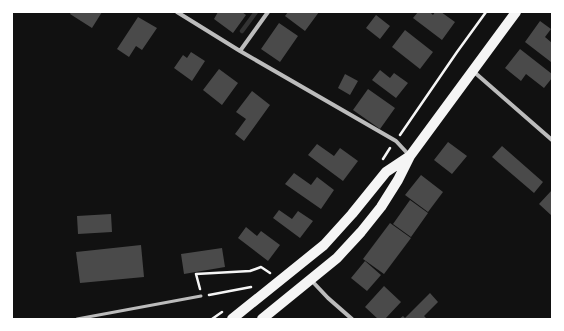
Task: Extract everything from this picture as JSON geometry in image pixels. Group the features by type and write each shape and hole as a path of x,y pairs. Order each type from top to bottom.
{"main road":[{"path":"262,319 337,258 361,232 381,207 398,180 410,156 516,12"},
{"path":"232,319 324,245 352,214 386,172 410,156"}],"street":[{"path":"177,12 240,51 396,142 410,156"},
{"path":"240,51 268,12"},
{"path":"473,71 552,140"},
{"path":"311,280 328,298 352,319"}],"lane":[{"path":"77,319 201,296"}],"path":[{"path":"382,160 486,12"},
{"path":"198,280 196,274 250,271 261,267 270,273"},
{"path":"201,296 258,286"}],"building":[{"path":"71,12 102,12 92,28 70,14"},
{"path":"218,12 242,12 246,15 233,33 214,19"},
{"path":"288,12 319,12 305,31 285,16"},
{"path":"418,12 430,12 433,15 435,12 441,12 455,22 442,40 413,18"},
{"path":"376,15 390,26 380,39 366,28"},
{"path":"138,17 157,28 142,50 136,46 129,57 117,49"},
{"path":"540,21 551,29 545,37 552,43 551,62 525,42"},
{"path":"279,23 298,36 280,62 261,49"},
{"path":"405,30 433,52 420,69 392,47"},
{"path":"520,49 552,74 552,78 544,88 526,74 521,81 505,68"},
{"path":"191,52 205,61 192,81 174,68 183,55 187,58"},
{"path":"219,69 238,83 222,105 203,90"},
{"path":"380,70 390,78 394,73 408,83 396,98 372,80"},
{"path":"345,74 358,81 350,95 338,88"},
{"path":"368,89 395,108 380,129 353,110"},
{"path":"252,91 270,105 244,141 235,134 246,119 236,112"},
{"path":"448,142 467,156 452,174 434,160"},
{"path":"317,144 334,156 340,148 358,161 343,181 308,155"},
{"path":"502,146 543,182 534,193 492,157"},
{"path":"294,173 311,185 317,177 334,190 321,209 285,184"},
{"path":"421,175 443,192 428,212 405,195"},
{"path":"552,190 552,216 539,204"},
{"path":"410,200 428,213 411,237 393,224"},
{"path":"279,210 292,219 298,211 313,221 300,238 273,218"},
{"path":"111,214 112,232 78,234 77,216"},
{"path":"390,223 411,238 384,274 363,259"},
{"path":"246,227 257,236 261,231 280,245 268,261 238,238"},
{"path":"141,245 144,277 80,283 76,252"},
{"path":"222,248 225,267 184,274 181,254"},
{"path":"365,261 381,275 367,291 351,278"},
{"path":"384,286 401,302 385,319 378,319 365,307"},
{"path":"430,293 438,302 424,316 427,319 399,319 403,316 405,318"}],"waterway":[{"path":"242,31 256,12"}]}
